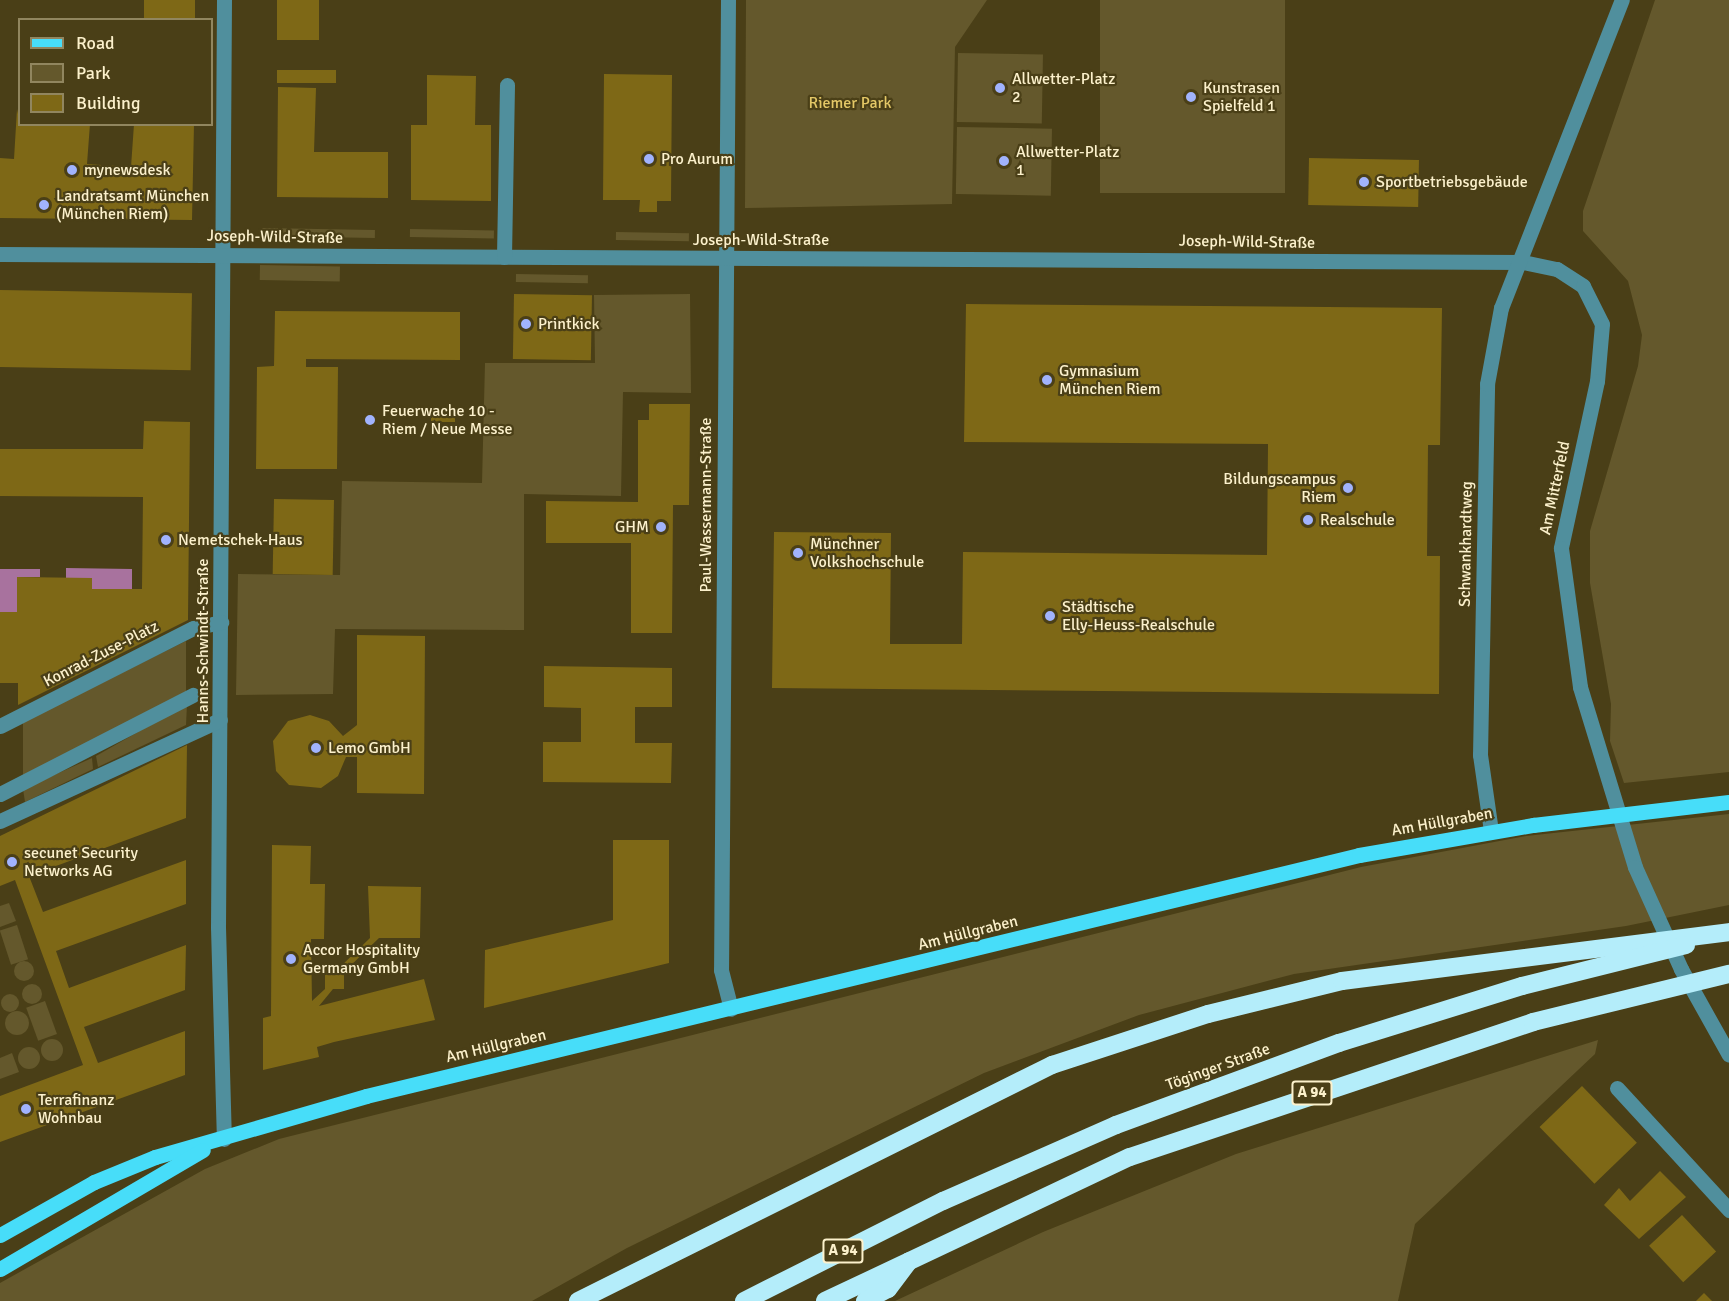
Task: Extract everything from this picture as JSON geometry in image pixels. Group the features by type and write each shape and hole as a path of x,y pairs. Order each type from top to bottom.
{"highway":[{"path":"578,1301 1052,1065 1208,1014 1342,981 1729,933"},
{"name":"Töginger Straße","path":"744,1301 943,1201 1116,1125 1339,1043 1499,993 1729,933"},
{"name":"A 94","path":"825,1301 912,1257 1130,1157 1350,1079 1533,1022 1729,974"},
{"path":"865,1301 888,1289 912,1257"}],"main road":[{"name":"Am Hüllgraben","path":"0,1235 93,1182 155,1157 224,1139 366,1096 1359,855 1491,831 1729,802"},
{"name":"Am Hüllgraben","path":"0,1269 224,1139"}],"street":[{"name":"Hanns-Schwindt-Straße","path":"224,0 220,255 220,720 224,1139"},
{"name":"Paul-Wassermann-Straße","path":"728,0 721,970 731,1009"},
{"path":"1522,262 1622,0"},
{"path":"504,256 507,85"},
{"name":"Joseph-Wild-Straße","path":"0,254 1522,262"},
{"name":"Am Mitterfeld","path":"1522,262 1572,277 1592,298 1602,324 1598,381 1561,548 1572,648 1595,748 1661,927 1728,1052"},
{"name":"Schwankhardtweg","path":"1491,831 1480,755 1487,384 1501,308 1522,262"},
{"name":"Konrad-Zuse-Platz","path":"0,726 193,628 221,622"},
{"path":"0,794 193,695"},
{"path":"0,821 220,720"},
{"path":"1617,1088 1729,1210"}],"green space":[{"name":"Riemer Park","path":"746,0 987,0 955,47 952,204 745,208"},
{"name":"Kunstrasen Spielfeld 1","path":"1100,0 1285,0 1285,193 1100,193"},
{"path":"1655,0 1729,0 1729,772 1624,783 1610,741 1611,704 1590,583 1590,531 1638,366 1642,335 1628,281 1583,231 1583,211"},
{"name":"Allwetter-Platz 2","path":"958,53 1043,54 1042,123 957,122"},
{"name":"Allwetter-Platz 1","path":"957,127 1052,129 1051,196 956,194"},
{"path":"262,228 375,230 375,238 262,236"},
{"path":"410,229 494,230 494,238 410,237"},
{"path":"616,232 689,233 689,241 616,240"},
{"path":"260,265 340,266 340,281 260,280"},
{"path":"516,274 588,275 588,283 516,282"},
{"path":"690,294 691,393 623,392 621,496 524,494 524,630 335,629 333,694 236,695 238,574 340,575 342,481 482,483 485,363 595,363 594,295"},
{"path":"186,641 186,692 23,779 23,722"},
{"path":"187,704 186,725 98,767 96,756"},
{"path":"92,758 93,769 25,802 23,789"},
{"path":"1729,814 1729,905 1626,926 1294,974 1139,1015 984,1073 627,1248 532,1301 0,1301 0,1283 205,1169 279,1139 1361,867 1526,836"},
{"path":"9,903 16,921 0,927 0,906"},
{"path":"17,925 28,959 11,965 0,931"},
{"path":"24,961 31,964 34,971 31,978 24,981 17,978 14,971 17,964"},
{"path":"32,984 39,987 42,994 39,1001 32,1004 25,1001 22,994 25,987"},
{"path":"6,994 14,994 19,999 17,1010 6,1012 1,1007 1,999"},
{"path":"45,1001 57,1034 38,1041 26,1008"},
{"path":"17,1011 26,1014 29,1023 26,1032 17,1035 8,1032 5,1023 8,1014"},
{"path":"48,1039 56,1039 63,1046 63,1054 56,1061 48,1061 41,1054 41,1046"},
{"path":"1598,1040 1595,1054 1415,1224 1398,1301 895,1301 1043,1232 1236,1154"},
{"path":"25,1047 33,1047 40,1054 40,1062 33,1069 25,1069 18,1062 18,1054"},
{"path":"12,1053 19,1072 0,1079 0,1058"}],"shaded area":[{"path":"66,568 132,569 132,590 92,589 92,578 66,578"},
{"path":"0,569 40,569 40,577 17,577 17,612 0,612"}],"building":[{"path":"144,0 195,0 195,18 144,18"},
{"path":"277,0 319,0 319,40 277,40"},
{"path":"277,70 336,70 336,83 277,83"},
{"path":"604,74 672,75 671,201 657,201 657,212 639,212 640,200 603,200"},
{"path":"427,75 476,76 475,125 491,125 491,201 411,200 411,125 427,125"},
{"path":"278,87 316,88 314,152 388,152 388,198 277,197"},
{"path":"17,109 18,126 90,126 87,164 131,167 134,126 194,126 192,220 0,218 0,158 14,159"},
{"name":"Sportbetriebsgebäude","path":"1309,158 1419,160 1418,207 1308,205"},
{"path":"0,290 192,293 191,370 0,367"},
{"path":"514,294 592,295 591,360 513,359"},
{"name":"Bildungscampus Riem","path":"966,304 1442,308 1440,445 1428,445 1427,556 1440,556 1439,694 772,688 774,532 891,533 890,644 962,644 963,552 1267,555 1268,444 964,442"},
{"path":"275,311 460,312 460,360 306,359 306,367 338,367 337,469 256,469 257,367 274,366"},
{"path":"649,404 690,404 689,505 673,505 672,633 631,633 631,543 546,543 546,501 638,502 638,420 649,420"},
{"path":"431,414 455,414 455,422 431,422"},
{"name":"Nemetschek-Haus","path":"144,421 190,422 188,620 18,705 18,683 0,683 0,612 17,612 17,577 92,578 92,589 142,589 143,497 0,496 0,449 143,449"},
{"path":"274,499 334,500 333,575 273,574"},
{"path":"357,635 425,636 424,794 357,793 357,757 346,757 338,776 321,788 289,785 276,771 273,741 288,721 310,715 329,721 343,736 357,725"},
{"path":"544,666 672,668 672,707 635,707 635,743 672,743 671,783 543,782 543,742 581,742 581,708 544,707"},
{"path":"187,745 186,818 29,876 43,912 186,860 186,904 56,951 69,988 186,945 185,990 84,1027 98,1063 185,1031 185,1075 0,1142 0,1096 83,1065 15,880 0,886 0,836"},
{"path":"613,840 669,840 669,963 484,1008 485,950 613,920"},
{"name":"Accor Hospitality Germany GmbH","path":"272,845 311,846 310,884 325,884 324,939 311,939 312,1001 325,989 325,970 337,970 370,938 368,886 421,887 420,938 379,938 344,972 344,989 333,989 319,1006 424,979 435,1020 334,1042 317,1047 319,1057 263,1070 263,1018 271,1016"},
{"path":"1582,1086 1637,1143 1594,1184 1540,1127"},
{"path":"1660,1171 1686,1197 1639,1239 1604,1205 1619,1188 1630,1201"},
{"path":"1682,1215 1716,1252 1683,1282 1649,1246"},
{"path":"1704,1293 1712,1301 1696,1301"}],"place":[{"name":"Allwetter-Platz 2","path":"1000,88"},
{"name":"Kunstrasen Spielfeld 1","path":"1191,97"},
{"name":"Pro Aurum","path":"649,159"},
{"name":"Allwetter-Platz 1","path":"1004,161"},
{"name":"mynewsdesk","path":"72,170"},
{"name":"Sportbetriebsgebäude","path":"1364,182"},
{"name":"Landratsamt München (München Riem)","path":"44,205"},
{"name":"Printkick","path":"526,324"},
{"name":"Gymnasium München Riem","path":"1047,380"},
{"name":"Feuerwache 10 - Riem / Neue Messe","path":"370,420"},
{"name":"Bildungscampus Riem","path":"1348,488"},
{"name":"Realschule","path":"1308,520"},
{"name":"GHM","path":"661,527"},
{"name":"Nemetschek-Haus","path":"166,540"},
{"name":"Münchner Volkshochschule","path":"798,553"},
{"name":"Städtische Elly-Heuss-Realschule","path":"1050,616"},
{"name":"Lemo GmbH","path":"316,748"},
{"name":"secunet Security Networks AG","path":"12,862"},
{"name":"Accor Hospitality Germany GmbH","path":"291,959"},
{"name":"Terrafinanz Wohnbau","path":"26,1109"}]}
